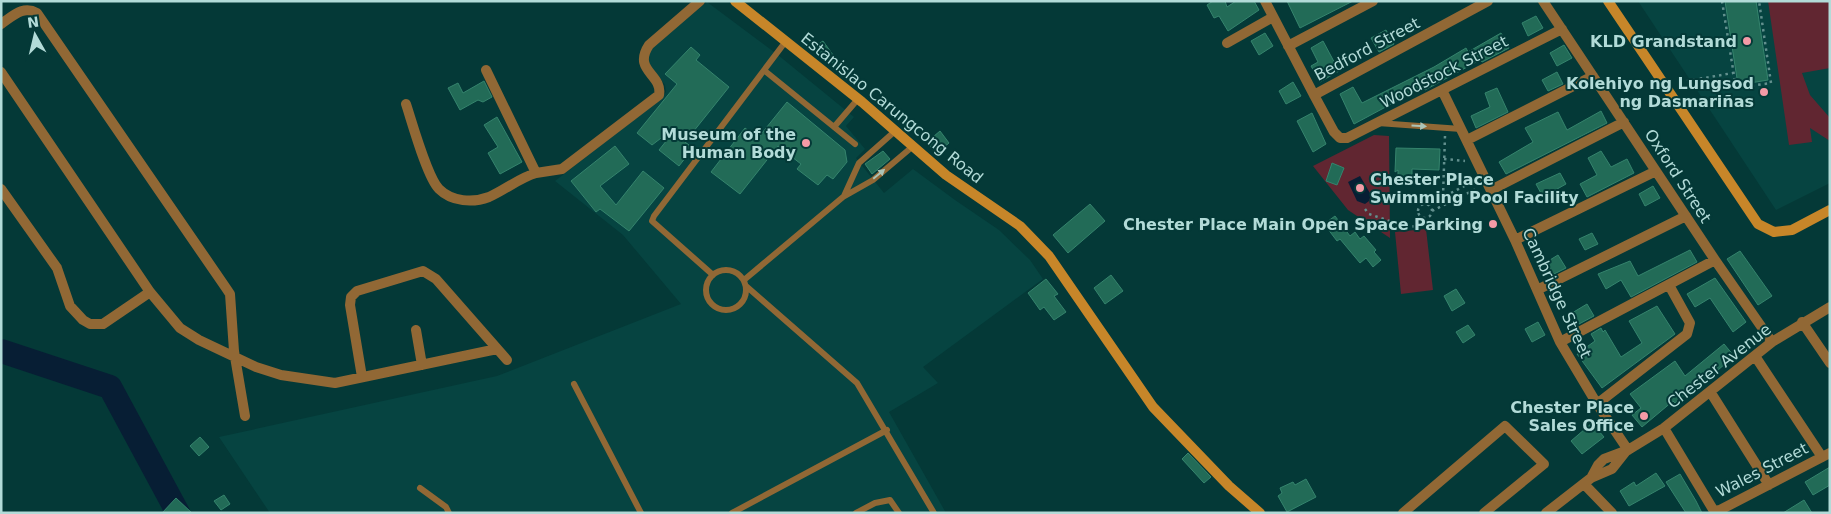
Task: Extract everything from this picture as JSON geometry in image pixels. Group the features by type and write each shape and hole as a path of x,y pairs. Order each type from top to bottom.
{"street":[{"path":"406,104 428,169 438,189 452,198 471,202 489,197 526,176 562,170 659,95 659,85 644,65 644,52 700,1"},
{"name":"Estanislao Carungcong Road","path":"735,1 858,99 946,175 1007,216 1036,240 1154,407 1229,486 1260,513"},
{"path":"1265,1 1314,95"},
{"path":"1288,46 1373,1"},
{"name":"Bedford Street","path":"1314,95 1488,1"},
{"name":"Oxford Street","path":"1543,1 1715,260 1772,342"},
{"path":"1608,1 1758,224 1774,232 1792,230 1830,210"},
{"path":"1,24 30,6 37,12 230,294 244,416"},
{"path":"1226,43 1273,17"},
{"name":"Woodstock Street","path":"1314,95 1334,132 1340,138 1347,138 1562,28"},
{"path":"486,70 536,173"},
{"path":"1,72 150,292 180,328 199,340 256,367 312,381 335,383 497,349"},
{"path":"1467,140 1593,76"},
{"name":"Cambridge Street","path":"1442,90 1467,140 1486,188 1515,240 1560,342 1597,404 1628,450"},
{"path":"1486,188 1624,122"},
{"path":"1515,240 1656,171"},
{"path":"1,189 57,268 70,306 83,320 90,324 102,324 150,292"},
{"path":"1537,290 1686,216"},
{"path":"1560,342 1715,260"},
{"path":"362,377 350,304 352,295 357,291 424,271 436,278 507,360"},
{"path":"1597,404 1688,334 1690,323 1669,285"},
{"name":"Chester Avenue","path":"1546,513 1588,481 1598,464 1604,459 1628,450 1664,428 1711,393 1772,342 1802,322 1830,307"},
{"path":"1802,322 1830,363"},
{"path":"416,330 422,365"},
{"path":"1755,356 1826,455"},
{"path":"1711,393 1769,485"},
{"path":"1403,513 1505,426 1544,464 1484,513"},
{"name":"Wales Street","path":"1664,428 1714,511 1720,510 1826,455"},
{"path":"1588,481 1612,513"}],"lane":[{"path":"713,274 652,221 766,71 786,41"},
{"path":"766,71 855,144"},
{"path":"834,127 858,99"},
{"path":"1377,123 1461,128"},
{"path":"843,197 859,163 894,132"},
{"path":"912,146 873,180 843,197 745,283 745,298 737,307 725,310 718,309 708,300 706,294 707,282 713,274 722,270 735,271 745,283 857,383 887,430 934,513"},
{"path":"574,384 641,513"},
{"path":"732,513 887,430"},
{"path":"420,488 446,506 449,513"},
{"path":"856,513 875,504 890,500 899,513"}],"path":[{"path":"1722,1 1736,88 1771,82 1759,1"},
{"path":"1687,81 1733,73"},
{"path":"1443,197 1445,136"},
{"path":"1444,160 1469,161"},
{"path":"1421,218 1418,212 1419,206 1428,205 1478,180"},
{"path":"1421,218 1430,217 1432,211 1486,188"},
{"path":"1428,205 1432,211"},
{"path":"1365,209 1369,214 1407,227 1417,226 1421,218"}],"shaded area":[{"name":"Kolehiyo ng Lungsod ng Dasmariñas","path":"1638,1 1830,1 1830,183 1776,210"},
{"path":"1768,1 1830,1 1830,68 1802,73 1810,95 1830,118 1830,141 1810,128 1812,142 1789,145"},
{"path":"707,2 778,55 854,117 846,126 865,149 856,158 884,193 913,169 999,230 1030,260 1043,279 923,367 938,383 889,412 946,513 270,513 219,437 497,376 681,304 623,235 555,181 662,98 666,92 665,85 647,61 651,48"},
{"name":"Chester Place Swimming Pool Facility","path":"1374,135 1389,136 1390,238 1348,210 1313,166"},
{"path":"1426,229 1433,290 1401,294 1395,232"}],"water":[{"path":"1360,176 1371,195 1369,201 1365,204 1357,201 1348,182"}],"building":[{"path":"1213,1 1225,1 1227,7 1236,1 1254,1 1259,10 1228,31 1219,16 1214,18 1207,5"},
{"path":"1287,1 1353,1 1300,28"},
{"name":"KLD Grandstand","path":"1725,1 1756,1 1768,80 1738,85"},
{"path":"1536,16 1543,28 1528,36 1522,23"},
{"path":"1386,30 1394,44 1379,52 1371,38"},
{"path":"1265,33 1273,46 1259,55 1251,41"},
{"path":"1501,33 1509,48 1482,62 1480,60 1425,90 1423,87 1354,124 1340,94 1353,87 1362,103 1434,67 1466,48 1468,52"},
{"path":"823,41 843,69 811,49"},
{"path":"1323,41 1339,71 1320,82 1311,66 1318,62 1311,48"},
{"path":"1564,45 1572,58 1557,66 1550,53"},
{"path":"691,47 700,55 696,60 729,87 685,142 693,148 679,166 659,150 671,135 669,132 652,145 637,133 677,84 665,74"},
{"path":"1557,72 1563,84 1548,91 1542,80"},
{"path":"484,81 492,97 483,102 478,100 460,110 448,88 458,83 463,93"},
{"path":"1293,82 1301,96 1286,104 1279,91"},
{"path":"1497,88 1508,112 1476,128 1471,116 1490,107 1485,93"},
{"path":"787,102 845,150 847,162 833,179 827,175 818,185 797,169 801,164 778,146 740,194 711,172 745,128 758,138"},
{"path":"1601,111 1607,123 1506,174 1499,162 1533,142 1525,128 1558,112 1567,130"},
{"path":"1312,113 1326,144 1313,152 1297,121"},
{"path":"497,117 522,162 500,174 488,153 498,147 484,125"},
{"path":"940,131 949,143 936,154 927,142"},
{"path":"615,146 629,164 600,186 616,205 643,171 664,188 629,231 600,209 596,212 571,181"},
{"path":"1396,148 1440,149 1439,170 1412,169 1412,182 1398,182 1398,170 1395,172"},
{"path":"883,151 890,159 872,174 865,164"},
{"path":"1601,151 1611,167 1627,159 1634,173 1587,197 1580,184 1597,175 1588,158"},
{"path":"1332,163 1344,168 1337,185 1326,181"},
{"path":"1560,173 1566,184 1543,197 1536,184"},
{"path":"1653,186 1660,198 1645,206 1639,194"},
{"path":"1090,204 1105,221 1068,253 1053,235"},
{"path":"1335,216 1350,236 1355,232 1360,239 1364,236 1376,250 1374,252 1381,260 1373,267 1366,258 1360,263 1340,239 1337,241 1324,224"},
{"path":"1592,233 1598,244 1585,250 1579,239"},
{"path":"1690,250 1697,262 1631,297 1621,280 1606,289 1598,274 1630,261 1638,276"},
{"path":"1740,251 1772,296 1758,305 1727,259"},
{"path":"1558,255 1566,268 1552,275 1545,263"},
{"path":"1111,275 1123,291 1105,304 1094,288"},
{"path":"1715,278 1746,322 1733,332 1710,298 1695,307 1687,294"},
{"path":"1046,279 1058,294 1054,296 1066,312 1054,320 1044,307 1040,310 1028,293"},
{"path":"1456,289 1465,303 1452,311 1444,296"},
{"path":"1587,304 1594,316 1579,324 1572,313"},
{"path":"1657,306 1675,334 1602,388 1577,354 1595,341 1591,334 1601,328 1603,332 1605,330 1621,357 1642,343 1629,321"},
{"path":"1538,322 1545,335 1532,342 1525,329"},
{"path":"1468,325 1475,335 1463,343 1456,332"},
{"path":"1724,344 1734,356 1693,392 1691,390 1675,403 1673,401 1642,427 1632,415 1641,408 1630,394 1675,361 1685,376"},
{"path":"1592,423 1604,437 1582,454 1571,441"},
{"path":"200,437 209,447 199,456 190,446"},
{"path":"1188,453 1211,477 1204,483 1182,459"},
{"path":"1830,467 1830,485 1813,495 1805,482"},
{"path":"1656,473 1665,486 1629,506 1620,491 1634,482 1636,486"},
{"path":"1680,474 1702,513 1686,513 1666,482"},
{"path":"1306,479 1316,497 1287,512 1278,496 1282,493 1280,488 1293,482 1295,485"},
{"path":"224,495 230,504 221,510 214,501"},
{"path":"176,498 192,513 162,513"},
{"path":"1804,500 1812,513 1783,513"}],"waterway":[{"path":"1,351 110,387 178,513"}],"place":[{"name":"KLD Grandstand","path":"1747,41"},
{"name":"Kolehiyo ng Lungsod ng Dasmariñas","path":"1764,92"},
{"name":"Museum of the Human Body","path":"806,143"},
{"name":"Chester Place Swimming Pool Facility","path":"1360,188"},
{"name":"Chester Place Main Open Space Parking","path":"1493,224"},
{"name":"Chester Place Sales Office","path":"1644,416"}]}
